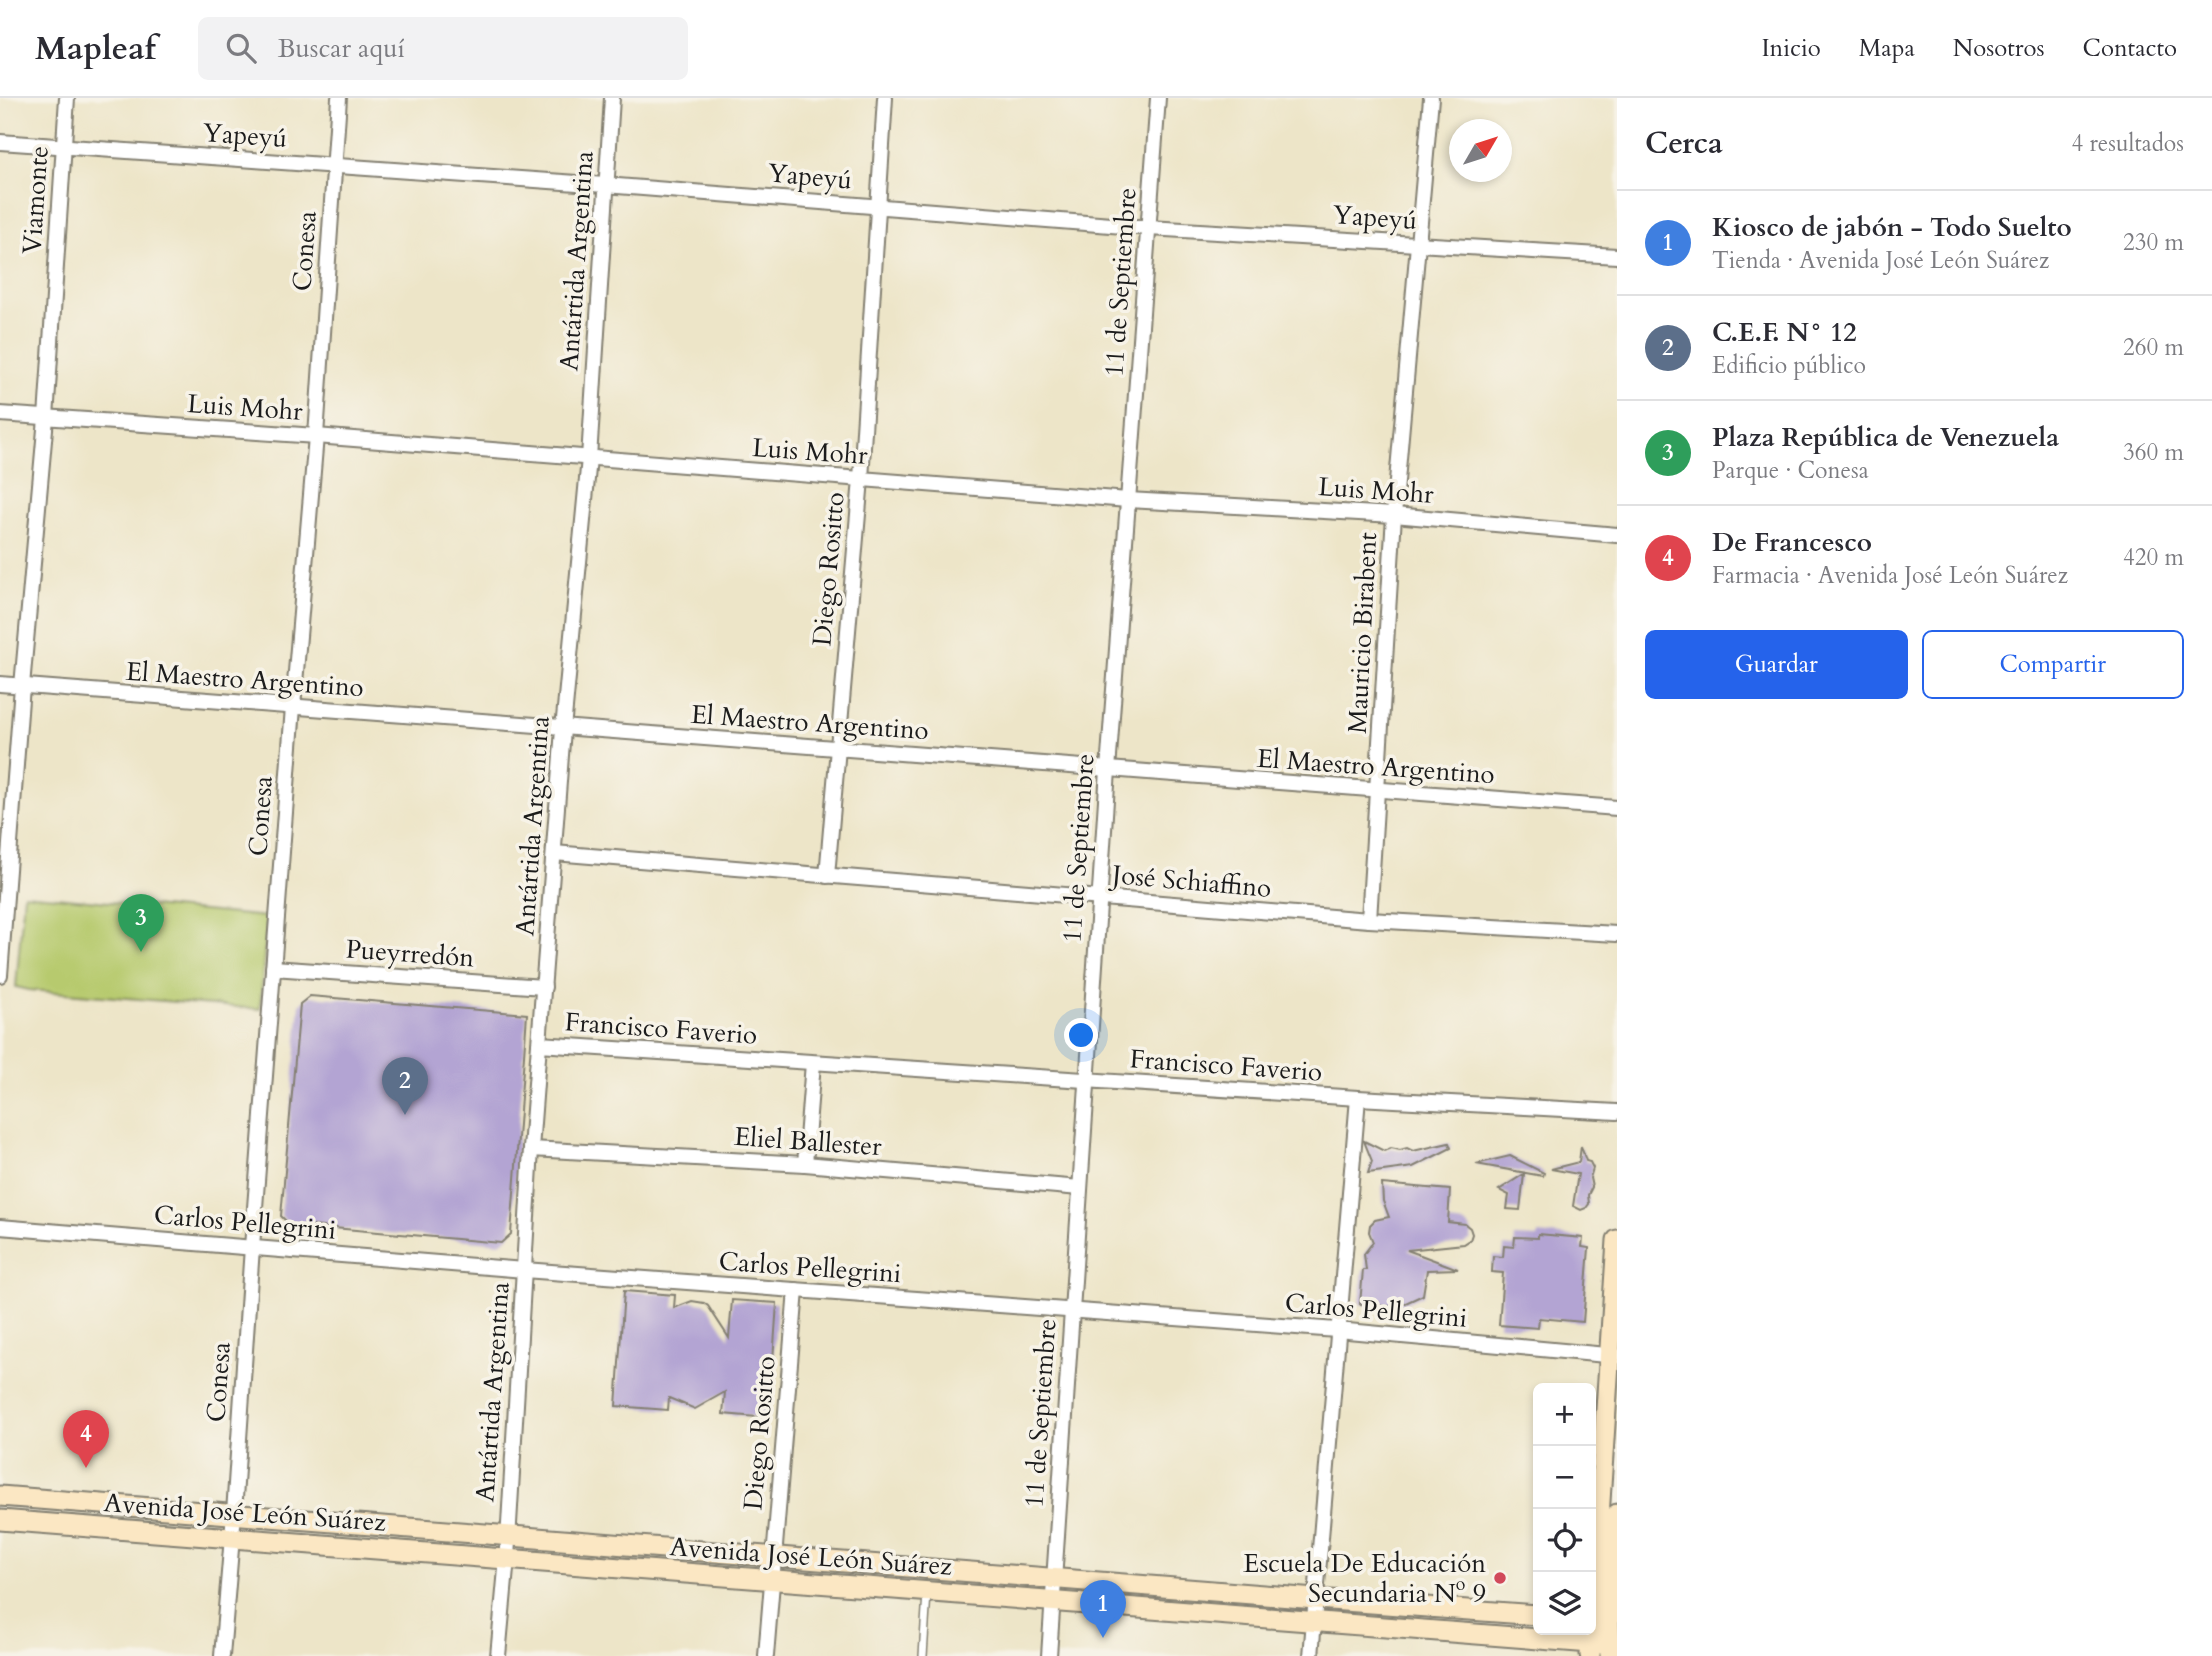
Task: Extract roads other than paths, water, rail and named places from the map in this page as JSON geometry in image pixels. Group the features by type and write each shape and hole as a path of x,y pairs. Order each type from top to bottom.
{"main road":[{"path":"1613,1648 1602,1619 1617,1241"},
{"name":"Avenida José León Suárez","path":"0,1496 1533,1615"},
{"path":"1590,1650 1602,1619 1617,1514"},
{"name":"Avenida José León Suárez","path":"0,1520 1052,1601 1590,1650 1613,1648"}],"street":[{"name":"Viamonte","path":"0,975 3,898 46,418 66,98"},
{"name":"Conesa","path":"222,1656 293,706 316,436 339,98"},
{"name":"Antártida Argentina","path":"498,1656 507,1558 531,1149 563,729 589,458 612,98"},
{"name":"Diego Rositto","path":"827,876 861,479 885,98"},
{"name":"11 de Septiembre","path":"1049,1656 1099,898 1158,98"},
{"name":"Mauricio Birabent","path":"1369,920 1394,514 1430,98"},
{"name":"Yapeyú","path":"0,142 605,185 1149,228 1617,257"},
{"name":"Luis Mohr","path":"0,414 1128,500 1394,514 1617,535"},
{"name":"El Maestro Argentino","path":"0,684 1617,808"},
{"name":"José Schiaffino","path":"554,853 1369,920 1617,934"},
{"name":"Pueyrredón","path":"273,968 544,987"},
{"name":"Francisco Faverio","path":"540,1044 1087,1081 1617,1112"},
{"path":"805,1164 813,1063"},
{"path":"1311,1656 1358,1098"},
{"name":"Eliel Ballester","path":"531,1149 805,1164 1080,1188"},
{"name":"Carlos Pellegrini","path":"0,1227 1613,1355"},
{"name":"Diego Rositto","path":"766,1656 796,1290"}],"lane":[{"path":"923,1656 927,1592"}],"place":[{"name":"Plaza República de Venezuela","path":"141,952"},
{"name":"C.E.F. N° 12","path":"405,1115"},
{"name":"De Francesco","path":"86,1468"},
{"name":"Escuela De Educación Secundaria Nº 9","path":"1500,1578"},
{"name":"Kiosco de jabón - Todo Suelto","path":"1103,1638"}]}
